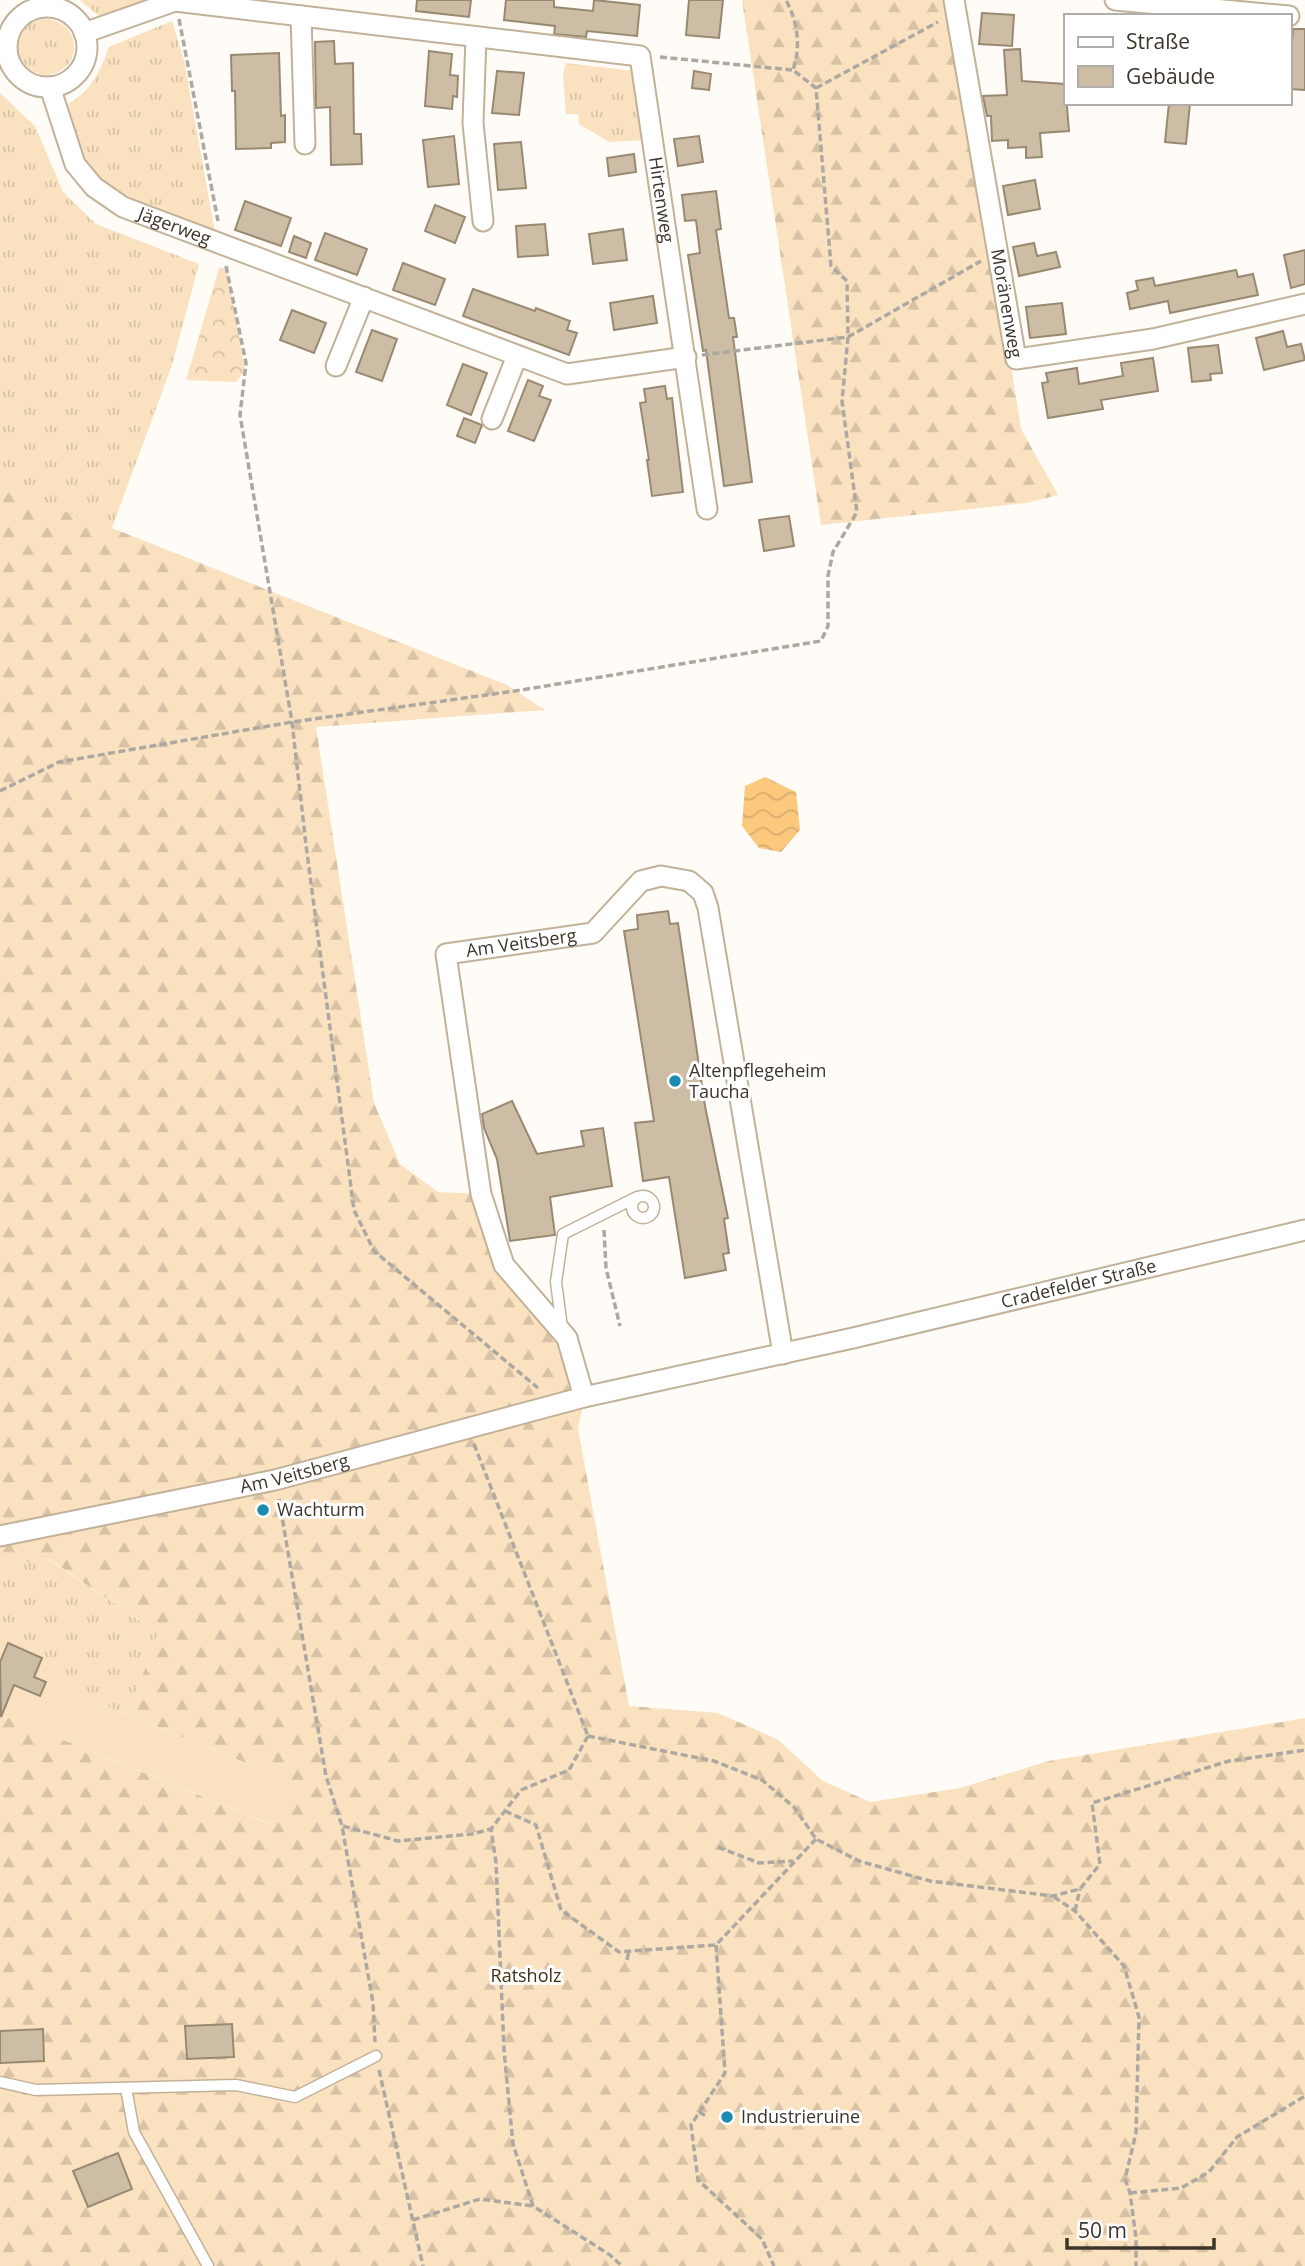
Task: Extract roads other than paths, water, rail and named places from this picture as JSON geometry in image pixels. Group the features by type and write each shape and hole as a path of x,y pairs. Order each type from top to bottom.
{"street":[{"path":"84,33 175,0 476,37 473,123 483,221"},
{"path":"1115,0 1267,14"},
{"name":"Moränenweg","path":"955,6 1016,359 1153,339 1305,304"},
{"path":"44,7 57,8 68,13 78,22 84,33 87,51 81,68 68,81 50,87 30,83 21,78 3,49 13,26 21,16 44,7"},
{"path":"300,16 305,144"},
{"name":"Hirtenweg","path":"476,37 640,56 707,509"},
{"name":"Jägerweg","path":"50,87 75,164 94,187 123,208 567,374 686,356"},
{"path":"336,366 364,297"},
{"path":"492,419 517,356"},
{"name":"Am Veitsberg","path":"584,1397 567,1338 504,1265 481,1194 446,954 593,933 641,881 661,876 689,881 703,893 708,908 783,1354"},
{"name":"Cradefelder Straße","path":"853,1338 1305,1230"},
{"name":"Am Veitsberg","path":"0,1536 275,1480 555,1404 853,1338"}],"lane":[{"path":"562,1330 556,1282 563,1234 637,1197"},
{"path":"0,2082 36,2090 236,2085 295,2097 376,2056"},
{"path":"126,2088 134,2132 208,2266"}],"water":[{"path":"765,777 796,792 800,830 781,852 759,848 742,826 745,786"}],"place":[{"name":"Altenpflegeheim Taucha","path":"675,1081"},
{"name":"Wachturm","path":"263,1510"},
{"name":"Industrieruine","path":"727,2117"}],"park label":[{"name":"Ratsholz","path":"526,1976"}]}
